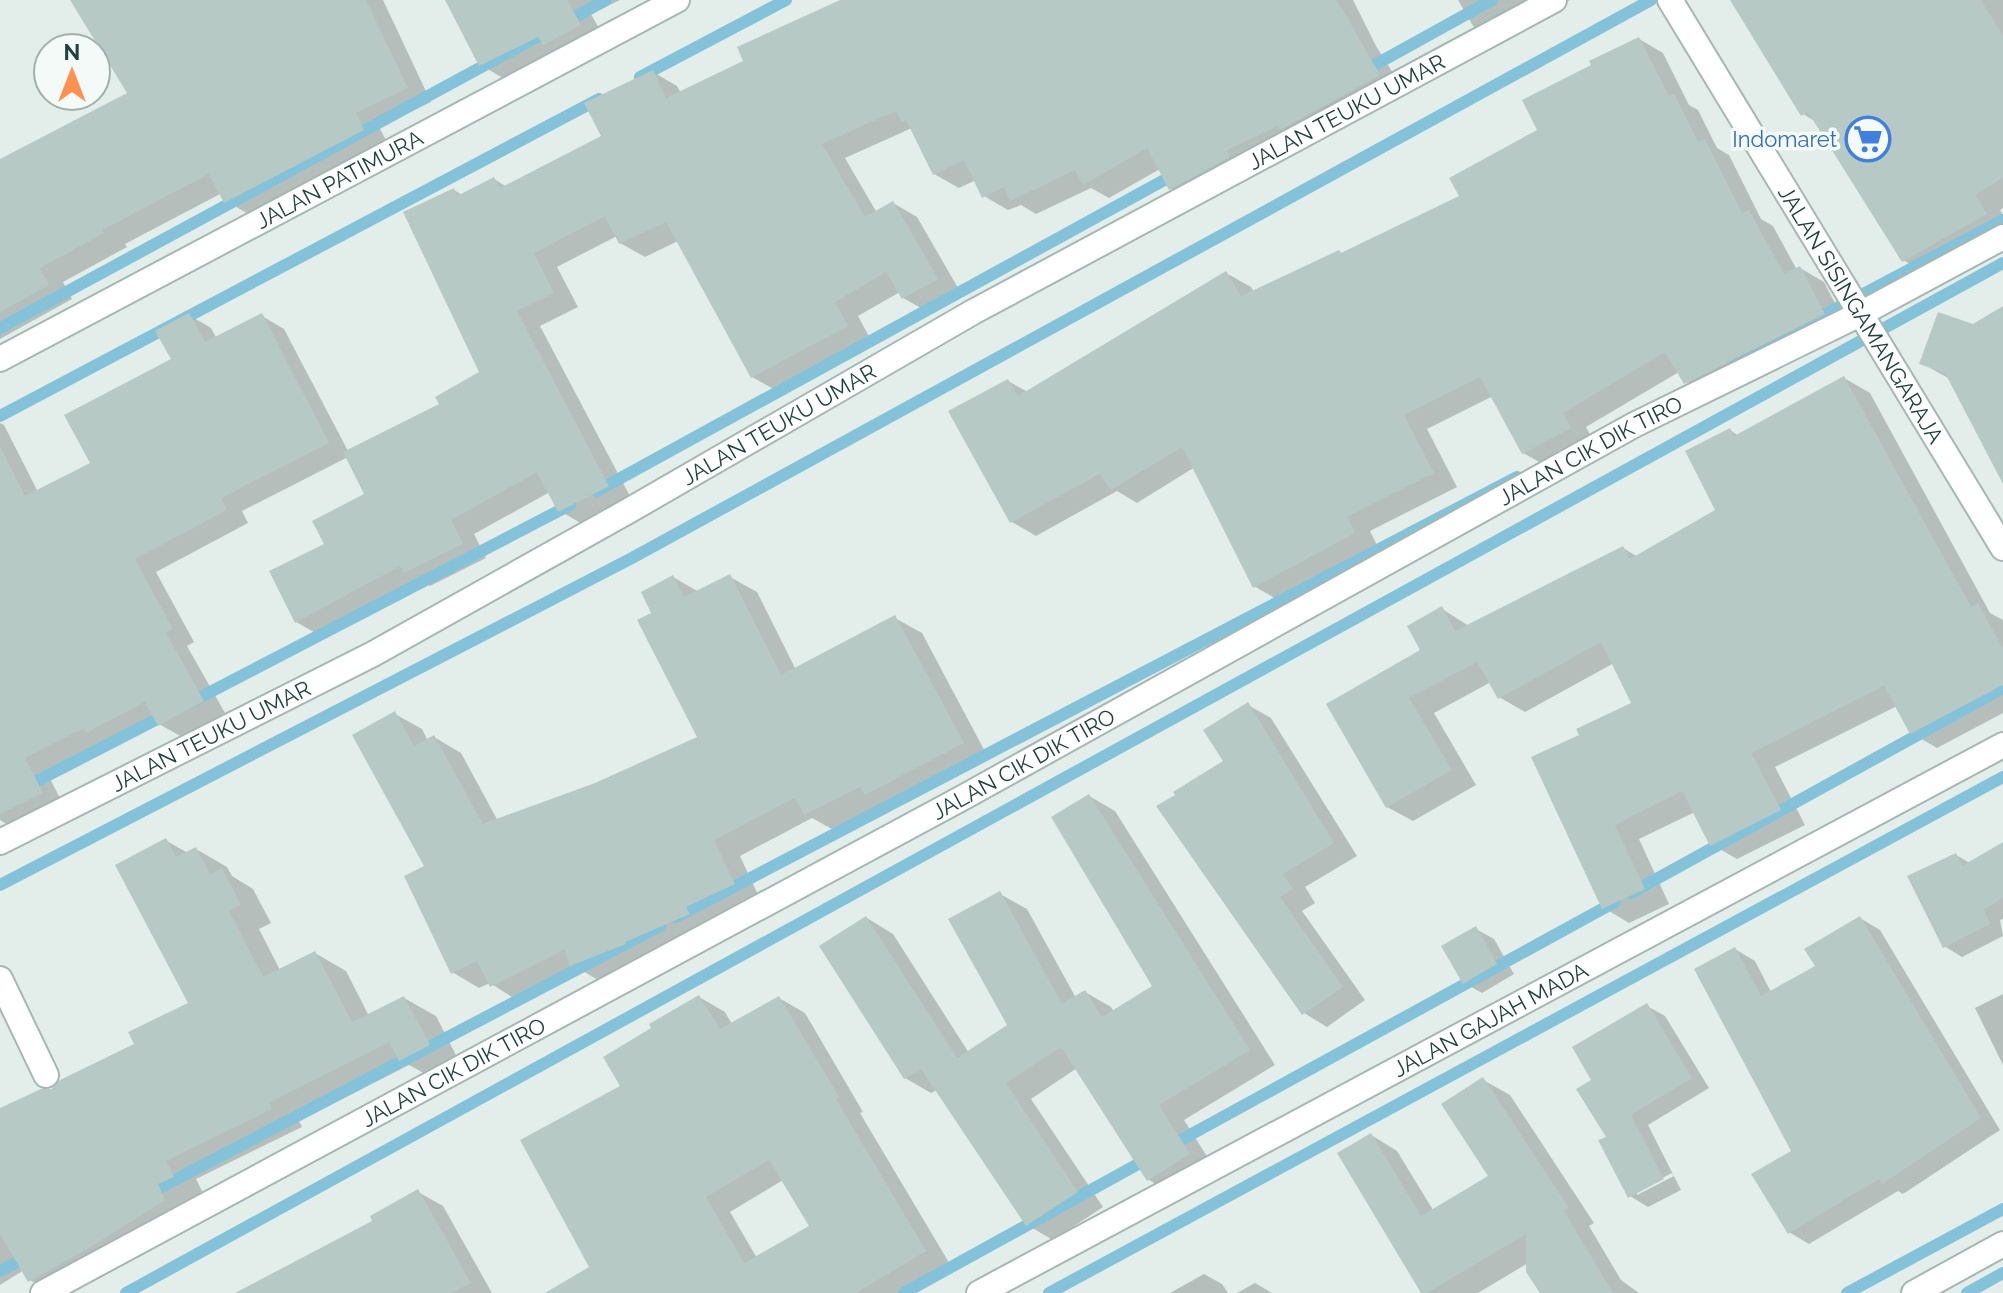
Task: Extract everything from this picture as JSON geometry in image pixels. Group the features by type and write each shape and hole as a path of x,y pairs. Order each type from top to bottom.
{"street":[{"name":"JALAN PATIMURA","path":"0,359 677,0"},
{"name":"JALAN TEUKU UMAR","path":"0,842 373,654 973,312 1554,0"},
{"name":"JALAN SISINGAMANGARAJA","path":"1670,0 2003,548"},
{"name":"JALAN CIK DIK TIRO","path":"43,1293 964,797 1634,425 1862,313 2003,237"},
{"name":"JALAN GAJAH MADA","path":"979,1293 2003,745"},
{"path":"0,979 46,1075"},
{"path":"1914,1293 2003,1244"}],"building":[{"path":"70,0 366,0 408,88 356,113 364,130 224,203 209,174 102,230 104,233 40,268 49,285 0,312 0,159 90,112 112,112 112,101 127,93 112,69 112,32 90,32"},
{"path":"445,0 567,0 581,25 543,45 538,37 479,66"},
{"path":"840,0 1337,0 1380,75 1280,130 1278,126 1227,150 1230,157 1169,190 1147,148 1083,185 1075,170 1010,201 1004,187 982,198 964,160 933,175 906,120 902,122 896,111 822,144 865,217 893,201 938,279 902,299 886,272 835,302 848,326 751,378 666,222 619,244 605,216 534,253 554,293 517,311 609,486 558,512 537,472 451,520 463,544 404,573 400,566 295,623 269,571 324,544 312,521 364,494 343,452 439,404 435,397 479,372 403,212 454,188 457,196 494,177 500,188 601,136 584,103 653,70 666,98 743,61 737,47"},
{"path":"1730,0 1981,0 2003,36 2003,178 1975,195 1987,214 1902,262 1808,112 1801,116"},
{"path":"1639,37 1669,96 1674,94 1698,142 1705,139 1742,213 1749,210 1784,274 1800,266 1825,314 1684,384 1665,352 1563,413 1571,428 1522,454 1480,377 1404,415 1434,473 1347,517 1355,533 1253,588 1182,447 1111,490 1100,474 1010,523 948,411 1008,379 1018,396 1226,271 1241,296 1339,250 1341,253 1459,196 1449,178 1537,130 1522,100 1591,65 1589,61"},
{"path":"2003,306 2003,484 1945,373 1919,364 1938,312 1973,324"},
{"path":"189,313 205,342 262,313 329,443 221,498 227,510 135,559 173,629 166,633 204,701 158,726 145,702 86,733 84,728 25,758 43,793 0,814 0,446 25,496 90,463 64,415 171,359 155,331"},
{"path":"1844,376 1971,607 1978,603 2003,649 2003,685 1910,734 1884,686 1751,753 1781,810 1710,846 1682,791 1615,825 1645,889 1602,909 1531,757 1579,735 1576,729 1631,703 1601,642 1498,699 1477,662 1409,698 1452,770 1386,808 1326,704 1420,650 1407,626 1442,606 1455,631 1623,546 1630,559 1715,510 1685,451 1730,428 1734,436"},
{"path":"730,574 781,675 895,615 964,743 865,795 860,787 804,815 795,798 714,840 735,884 686,907 690,914 626,944 570,966 564,950 490,987 477,961 451,974 404,876 424,866 352,735 395,711 414,746 434,735 483,824 595,783 697,737 637,620 651,613 641,592 673,575 684,597"},
{"path":"1248,702 1334,843 1283,874 1293,889 1280,897 1343,987 1302,1015 1156,806 1223,761 1203,730"},
{"path":"1089,794 1250,1050 1159,1105 1190,1154 1147,1181 1061,1047 1006,1083 1078,1192 1026,1226 921,1069 904,1079 819,946 866,916 957,1058 1007,1025 948,919 1000,891 1062,1004 1085,990 1102,1017 1152,986 1051,817"},
{"path":"166,838 176,857 196,847 210,874 222,868 241,905 229,911 263,977 315,951 352,1022 404,996 430,1045 399,1061 389,1042 269,1103 272,1109 166,1161 174,1177 158,1184 165,1200 28,1282 0,1234 0,1108 41,1089 52,1089 60,1080 134,1044 128,1032 188,1003 115,865"},
{"path":"2003,842 2003,898 1984,910 1990,924 1943,948 1907,876 1956,853 1962,866"},
{"path":"1860,916 1981,1118 1882,1184 1879,1179 1788,1234 1751,1174 1791,1151 1694,969 1735,947 1761,996 1815,966 1804,949"},
{"path":"1476,926 1497,964 1463,984 1441,946"},
{"path":"699,995 720,1029 779,996 926,1251 856,1293 545,1293 589,1267 520,1140 620,1086 603,1057 651,1028 649,1024","holes":["769,1160 809,1226 744,1263 706,1197"]},
{"path":"1647,1003 1692,1078 1631,1115 1664,1179 1628,1198 1598,1140 1606,1137 1576,1089 1591,1080 1572,1047"},
{"path":"1483,1077 1569,1208 1564,1211 1613,1293 1540,1293 1526,1272 1526,1234 1427,1293 1421,1293 1337,1153 1371,1133 1421,1216 1488,1176 1441,1104"},
{"path":"418,1189 471,1283 452,1293 235,1293 372,1221 370,1216"}],"waterway":[{"path":"562,24 606,0"},
{"path":"640,77 786,0"},
{"path":"1362,72 1492,0"},
{"path":"0,885 632,558 1651,0"},
{"path":"0,328 546,32"},
{"path":"0,416 599,99"},
{"path":"597,491 1177,173"},
{"path":"1735,362 2003,220"},
{"path":"126,1293 2003,263"},
{"path":"676,917 1517,477"},
{"path":"189,703 570,505"},
{"path":"1631,893 2003,688"},
{"path":"0,800 169,713"},
{"path":"1049,1293 2003,777"},
{"path":"1168,1147 1615,902"},
{"path":"148,1194 660,926"},
{"path":"904,1293 1149,1158"},
{"path":"1847,1293 2003,1209"},
{"path":"0,1271 29,1256"},
{"path":"1967,1293 2003,1273"}],"place":[{"name":"Indomaret","path":"1868,139"}]}
